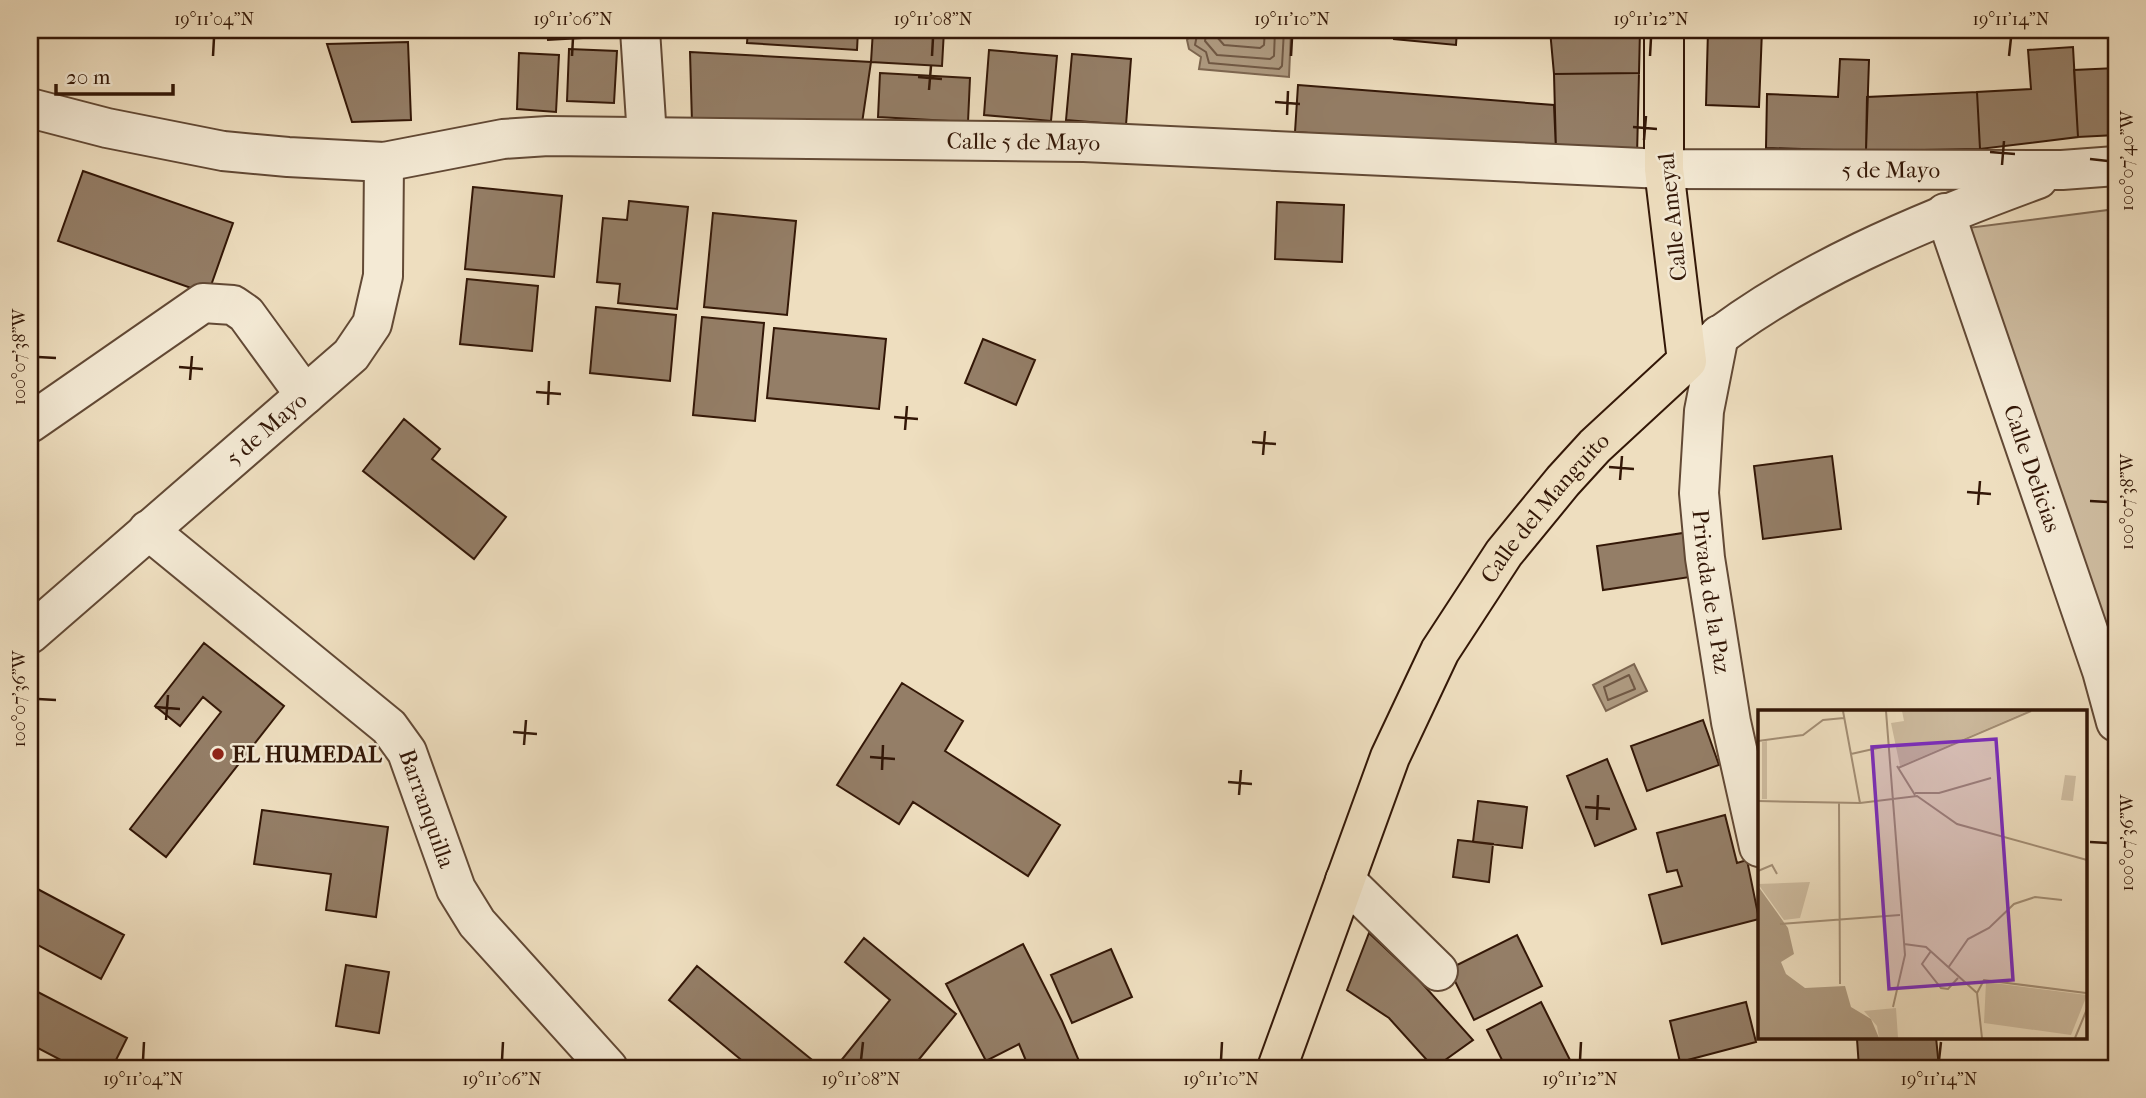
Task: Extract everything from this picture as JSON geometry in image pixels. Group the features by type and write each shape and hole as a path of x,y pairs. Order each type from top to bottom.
{"main road":[{"name":"Calle Ameyal","path":"1664,30 1664,169 1687,361"},
{"name":"Calle del Manguito","path":"1277,1068 1413,702 1440,651 1504,553 1563,481 1595,446 1687,361"}],"street":[{"path":"640,30 647,137"},
{"name":"Calle 5 de Mayo","path":"30,108 107,128 223,151 384,162 503,139 647,137 1084,142 1664,169"},
{"name":"5 de Mayo","path":"37,614 148,530 351,355 372,324 383,276 384,162"},
{"name":"5 de Mayo","path":"1664,169 2062,170 2116,166"},
{"name":"Calle del Manguito","path":"1687,361 1720,335 1797,286 1945,213 2062,170"},
{"name":"Calle Delicias","path":"1945,213 2102,671 2116,722"},
{"path":"30,424 203,303 233,305 246,314 305,394"},
{"name":"Privada de la Paz","path":"1720,335 1704,411 1699,493 1705,558 1731,722 1758,843"},
{"name":"Barranquilla","path":"148,530 389,727 407,752 456,889 477,923 608,1068"},
{"path":"1345,880 1438,971"}],"shaded area":[{"path":"2116,209 2116,692 1960,229"}],"water":[{"path":"1194,30 1291,30 1289,77 1199,69 1201,57 1189,49 1187,40"},
{"path":"1634,664 1647,691 1606,711 1593,685"}],"building":[{"path":"547,30 618,30 618,36 548,40"},
{"path":"748,30 858,30 857,50 747,43"},
{"path":"873,30 944,30 942,66 871,62"},
{"path":"1394,30 1457,30 1456,45 1394,39"},
{"path":"1550,30 1640,30 1639,73 1554,74"},
{"path":"1708,30 1762,30 1759,107 1706,105"},
{"path":"408,42 411,120 352,122 327,44"},
{"path":"2073,47 2078,137 1980,149 1977,92 2031,89 2028,50"},
{"path":"569,49 617,51 614,103 567,101"},
{"path":"989,50 1057,56 1051,121 984,115"},
{"path":"690,52 871,62 861,130 692,123"},
{"path":"519,53 559,55 556,112 517,109"},
{"path":"1072,54 1131,59 1126,125 1066,120"},
{"path":"1840,59 1869,60 1866,151 1766,148 1767,94 1838,97"},
{"path":"2116,68 2116,135 2078,137 2074,70"},
{"path":"880,73 970,78 968,122 878,117"},
{"path":"1639,73 1637,156 1556,151 1554,74"},
{"path":"1298,85 1554,105 1556,151 1295,132"},
{"path":"1977,92 1980,149 1866,151 1867,97"},
{"path":"83,171 233,223 208,294 58,241"},
{"path":"473,187 562,196 554,277 465,269"},
{"path":"629,201 688,207 677,309 618,303 620,284 597,282 603,218 627,220"},
{"path":"1277,202 1344,205 1342,262 1275,259"},
{"path":"713,213 796,221 787,315 704,307"},
{"path":"467,279 538,286 532,351 460,344"},
{"path":"596,307 676,315 670,381 590,373"},
{"path":"702,317 764,323 755,421 693,415"},
{"path":"774,328 886,339 879,409 767,398"},
{"path":"983,339 1035,360 1016,405 965,383"},
{"path":"404,419 440,449 432,459 506,517 474,559 363,471"},
{"path":"1832,456 1841,529 1763,539 1754,466"},
{"path":"1683,533 1690,577 1603,590 1597,546"},
{"name":"EL HUMEDAL","path":"204,643 284,706 166,857 130,829 221,712 203,697 180,726 155,706"},
{"path":"902,683 963,721 945,751 1060,825 1028,876 913,802 899,824 837,785"},
{"path":"1703,720 1719,765 1647,791 1631,746"},
{"path":"1607,759 1636,829 1595,846 1567,776"},
{"path":"1478,801 1527,807 1522,848 1473,842"},
{"path":"262,810 388,827 376,917 326,910 331,874 254,864"},
{"path":"1725,815 1737,863 1747,860 1758,919 1662,944 1649,895 1682,886 1677,870 1667,872 1657,833"},
{"path":"1458,840 1493,844 1489,882 1453,877"},
{"path":"30,885 124,935 101,979 30,941"},
{"path":"1369,933 1419,980 1473,1040 1434,1068 1389,1018 1347,990"},
{"path":"1517,935 1542,986 1474,1020 1449,969"},
{"path":"864,938 956,1014 912,1068 835,1068 890,1000 845,962"},
{"path":"1023,944 1062,1021 1082,1068 1029,1068 1019,1044 986,1061 946,984"},
{"path":"1111,949 1132,997 1072,1023 1051,975"},
{"path":"346,965 389,972 379,1033 336,1026"},
{"path":"697,966 822,1068 751,1068 669,1000"},
{"path":"30,988 127,1038 112,1068 76,1068 30,1044"},
{"path":"1541,1002 1573,1066 1506,1068 1487,1030"},
{"path":"1746,1002 1756,1042 1680,1062 1670,1021"},
{"path":"1936,1038 1939,1068 1859,1068 1857,1039"}],"place":[{"name":"EL HUMEDAL","path":"218,754"}]}
